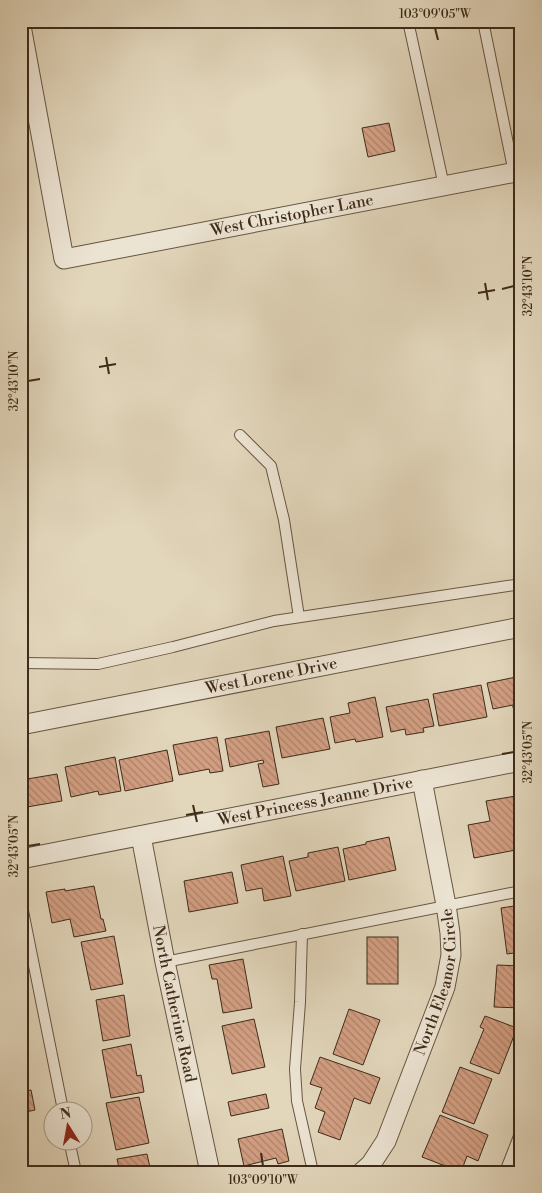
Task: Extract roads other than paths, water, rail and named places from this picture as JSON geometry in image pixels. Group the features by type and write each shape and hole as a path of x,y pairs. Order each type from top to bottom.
{"street":[{"name":"West Christopher Lane","path":"21,26 64,259 517,172"},
{"name":"West Lorene Drive","path":"21,725 521,627"},
{"name":"West Princess Jeanne Drive","path":"21,859 521,761"},
{"name":"North Eleanor Circle","path":"362,1172 371,1164 386,1142 445,987 451,955 446,905 422,780"},
{"name":"North Catherine Road","path":"141,836 165,962 210,1172"}],"lane":[{"path":"408,21 444,186"},
{"path":"483,21 517,172"},
{"path":"240,435 271,466 284,520 299,617"},
{"path":"21,663 98,664 274,621 521,584"},
{"path":"165,962 521,891"},
{"path":"21,901 61,1100"},
{"path":"302,934 300,1002 295,1069 297,1101 313,1172"},
{"path":"505,1172 521,1131"},
{"path":"71,1150 76,1172"}]}
